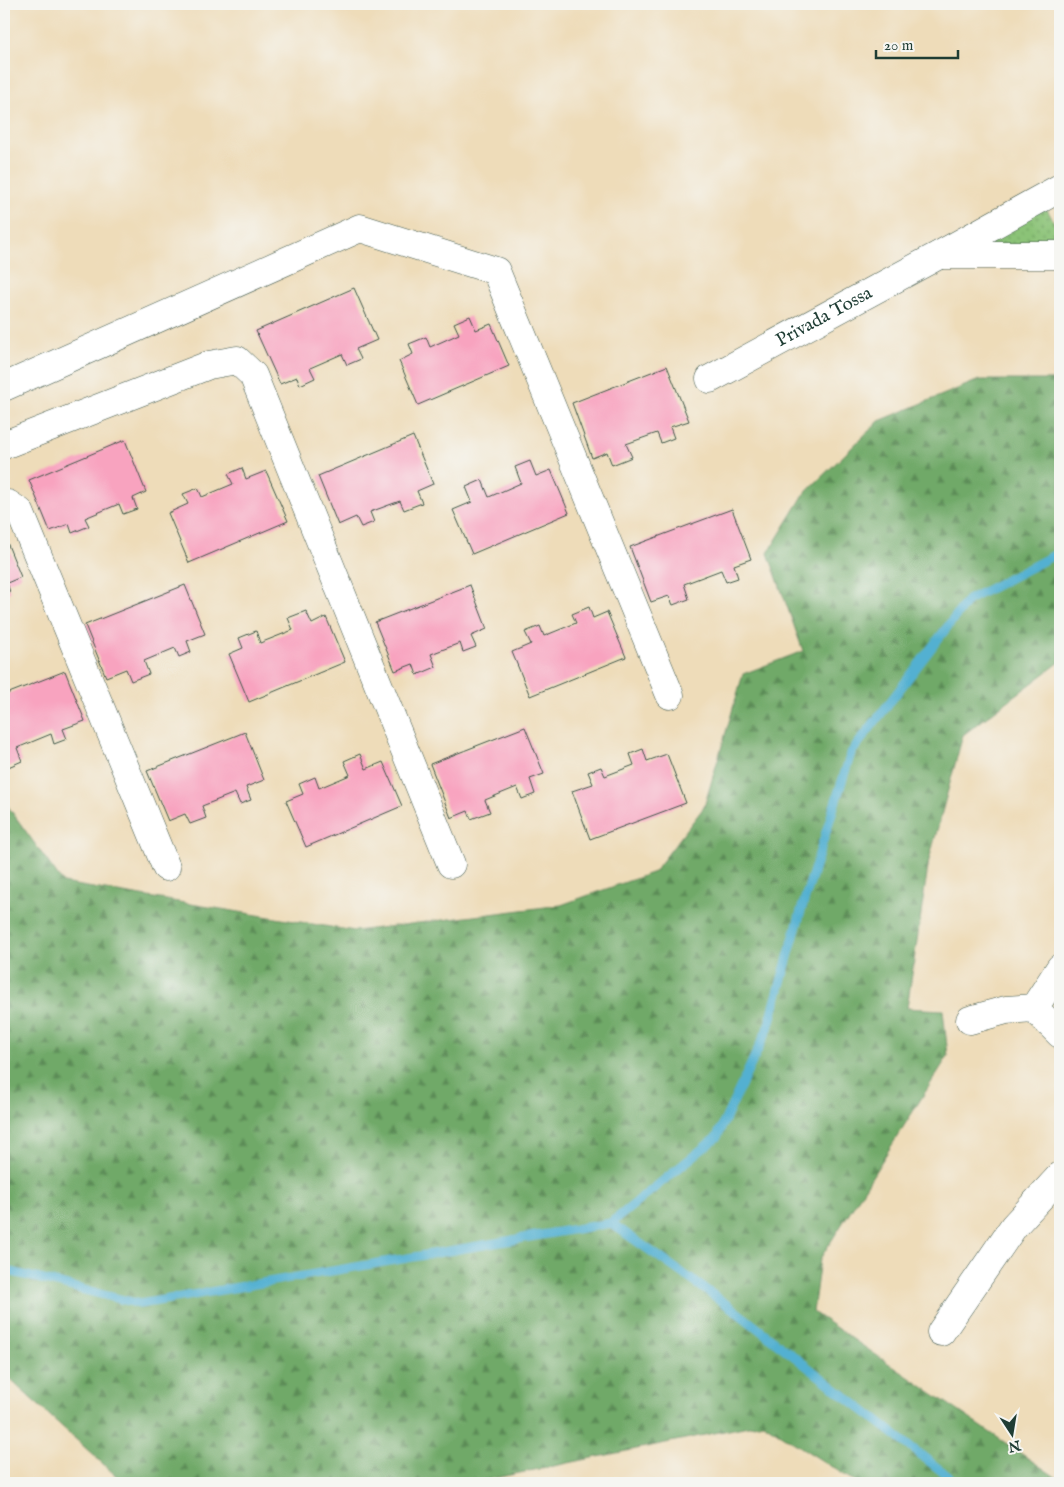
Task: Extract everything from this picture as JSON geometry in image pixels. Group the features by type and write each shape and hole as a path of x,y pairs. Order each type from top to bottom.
{"street":[{"name":"Privada Tossa","path":"710,379 1060,188"},
{"path":"4,387 360,228 496,271 670,694"},
{"name":"Privada Tossa","path":"939,255 1060,255"},
{"path":"4,445 209,365 237,360 253,376 451,864"},
{"path":"4,504 8,504 20,512 166,867"},
{"path":"1034,1008 1060,968"},
{"path":"970,1020 1006,1010 1034,1008 1060,1034"},
{"path":"941,1332 1014,1226 1060,1176"}],"green space":[{"path":"1041,198 1060,234 1060,255 939,255"},
{"path":"979,380 1060,380 1060,662 963,735 929,860 907,1008 943,1010 948,1056 820,1259 813,1312 1060,1480 1060,1483 857,1483 763,1423 471,1483 124,1483 4,1374 4,804 7,805 63,883 355,931 561,905 654,872 704,807 743,674 803,651 768,553 805,493 879,421"}],"building":[{"path":"354,288 377,340 356,349 361,359 347,365 342,354 310,368 315,378 300,385 297,377 280,384 256,331"},
{"path":"470,316 476,330 491,324 509,366 418,405 399,361 413,354 409,344 426,337 430,347 459,334 454,323"},
{"path":"667,366 689,421 670,427 674,438 661,443 657,433 626,444 632,457 612,465 607,452 592,458 572,403"},
{"path":"413,436 433,484 417,491 422,503 404,510 400,501 370,512 374,522 361,527 356,517 338,525 318,476"},
{"path":"125,440 146,492 133,498 137,509 123,514 119,504 85,518 89,526 72,533 69,524 50,531 29,480"},
{"path":"530,461 536,476 551,470 569,513 472,554 453,510 472,502 466,487 482,480 489,497 521,483 515,467"},
{"path":"242,468 246,479 266,471 288,521 189,563 168,513 188,504 183,494 198,488 202,497 233,484 228,474"},
{"path":"732,509 751,559 734,565 738,578 726,582 721,570 684,584 689,599 673,605 669,596 651,602 630,547"},
{"path":"4,535 21,577 7,583 10,592 4,595"},
{"path":"185,585 205,634 187,641 191,652 179,657 175,648 144,661 149,674 131,681 126,669 106,677 85,625"},
{"path":"470,585 487,629 471,636 476,647 463,652 460,643 431,654 436,667 417,675 413,664 395,671 375,622"},
{"path":"589,607 593,618 607,612 626,657 530,696 512,652 531,644 525,632 540,626 544,636 576,623 572,614"},
{"path":"306,611 312,624 326,617 345,662 249,702 229,654 243,648 239,638 256,631 260,643 293,630 288,618"},
{"path":"65,671 85,721 63,729 67,739 54,744 51,734 17,748 22,761 6,768 4,763 4,695"},
{"path":"525,727 544,774 530,779 535,794 522,799 517,787 485,800 490,812 471,819 468,811 451,818 430,764"},
{"path":"245,732 264,780 246,787 251,800 240,804 235,793 202,806 206,818 190,824 185,814 168,821 147,771"},
{"path":"643,749 647,761 667,754 686,803 590,839 572,791 593,784 588,772 601,767 605,776 634,765 630,754"},
{"path":"360,754 366,769 383,762 402,806 306,847 286,801 303,794 299,784 315,777 319,788 350,775 344,761"}],"waterway":[{"path":"4,1270 140,1304 611,1223 717,1137 768,1028 801,911 851,753 968,600 1060,552"},
{"path":"611,1223 733,1309 957,1483"}]}
